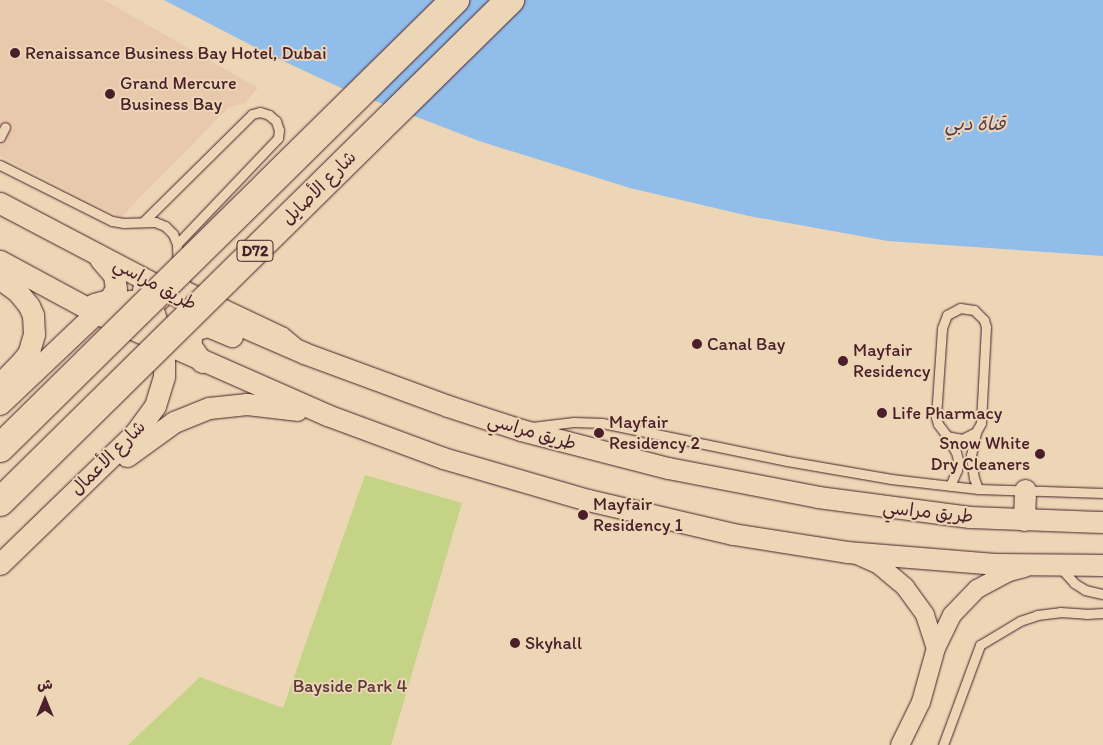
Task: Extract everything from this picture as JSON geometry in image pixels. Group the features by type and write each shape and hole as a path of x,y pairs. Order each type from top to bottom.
{"main road":[{"name":"D72","path":"0,448 455,0"},
{"name":"شارع الأصايل","path":"0,502 510,0"}],"street":[{"name":"طريق مراسي","path":"0,203 196,306 304,353 448,406 521,430 668,468 743,484 893,508 970,517 1103,522"},
{"path":"40,283 96,304 109,300 114,295 116,282 110,270 92,250"},
{"path":"0,261 96,313 202,362 327,415 443,458 639,514 733,534 847,552 945,561 1103,565"},
{"name":"شارع الأعمال","path":"0,564 146,420 155,406 164,376 164,344 148,299 136,276"},
{"path":"0,279 17,291 29,306 33,314 34,334 29,352 0,384"},
{"path":"0,404 96,313 112,306 148,299 180,301 196,306"},
{"path":"202,362 190,345 192,333 202,326 217,329 268,351 289,354 304,353"},
{"path":"64,502 174,422 200,410 228,404 247,404 327,415"},
{"path":"1024,520 1026,490"},
{"path":"847,552 879,565 905,587 925,615 936,648"},
{"path":"900,745 921,702 936,648 952,615 977,589 1009,572 1051,565"}],"lane":[{"path":"143,222 252,114 260,112 270,115 276,121 279,130 278,138 177,244"},
{"path":"0,137 5,127"},
{"path":"0,165 112,221 123,223 155,222 165,226 173,234 177,244 178,272 187,286 284,332 292,338 304,353"},
{"path":"950,486 957,470 958,460 956,452 938,424 936,417 942,328 947,315 960,308 974,310 984,320 986,327 982,417 976,432 971,455 972,472 978,489"},
{"path":"521,430 574,422 602,423 787,462 950,486 978,489 1103,493"},
{"path":"947,436 962,439 976,432"},
{"path":"1051,565 1085,590 1103,594"},
{"path":"943,745 980,646 1020,620 1036,615 1060,612 1103,613"}],"shaded area":[{"name":"Grand Mercure Business Bay","path":"0,0 104,0 258,88 245,103 228,108 121,217 0,156"}],"green space":[{"name":"Bayside Park 4","path":"365,475 462,503 391,745 128,745 200,677 283,708"}],"water":[{"name":"قناة دبي","path":"164,0 1103,0 1103,256 888,241 749,216 630,188 479,141 339,87 266,53"}],"place":[{"name":"Renaissance Business Bay Hotel, Dubai","path":"15,53"},
{"name":"Grand Mercure Business Bay","path":"110,94"},
{"name":"Canal Bay","path":"697,344"},
{"name":"Mayfair Residency","path":"843,361"},
{"name":"Life Pharmacy","path":"882,413"},
{"name":"Mayfair Residency 2","path":"599,433"},
{"name":"Snow White Dry Cleaners","path":"1040,454"},
{"name":"Mayfair Residency 1","path":"583,515"},
{"name":"Skyhall","path":"515,643"}]}
